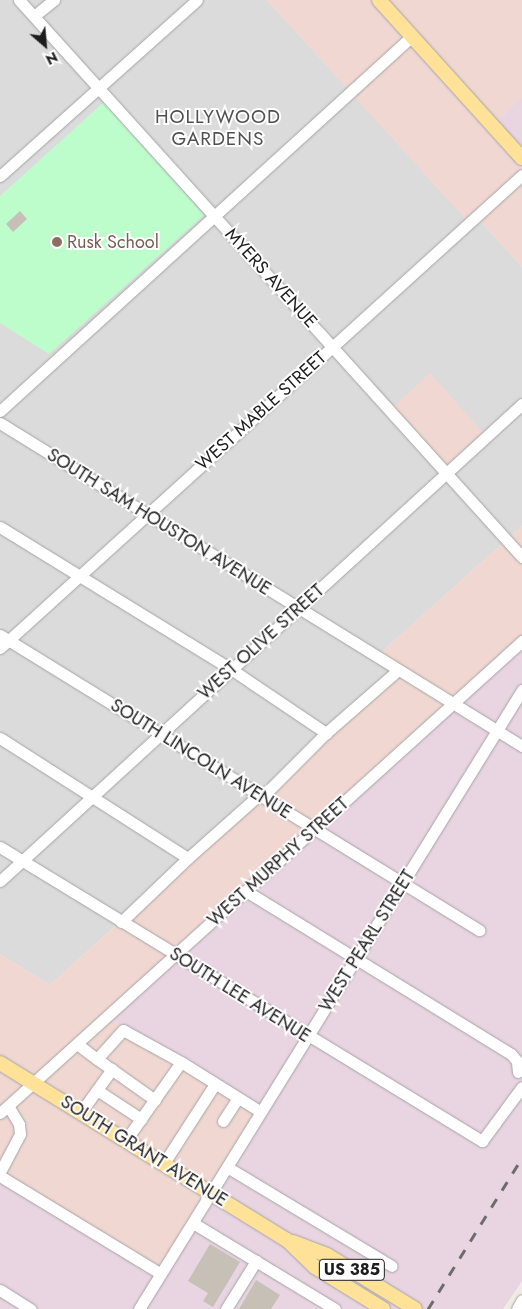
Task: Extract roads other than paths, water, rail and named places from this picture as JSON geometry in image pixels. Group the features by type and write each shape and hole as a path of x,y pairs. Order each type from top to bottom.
{"main road":[{"path":"379,0 522,158"},
{"name":"SOUTH GRANT AVENUE","path":"0,1063 287,1240 315,1267 382,1309"},
{"name":"SOUTH GRANT AVENUE","path":"287,1240 327,1255 415,1309"}],"street":[{"name":"MYERS AVENUE","path":"19,0 522,557"},
{"path":"34,16 54,0"},
{"path":"0,176 197,0"},
{"path":"0,411 412,36"},
{"name":"WEST MABLE STREET","path":"3,641 80,576 522,175"},
{"name":"WEST OLIVE STREET","path":"0,881 522,404"},
{"name":"SOUTH SAM HOUSTON AVENUE","path":"0,423 522,746"},
{"path":"0,527 231,669 326,733"},
{"name":"SOUTH LINCOLN AVENUE","path":"3,641 161,734 479,930"},
{"name":"WEST MURPHY STREET","path":"4,1110 522,641"},
{"path":"122,922 188,858 261,796 326,733 398,670"},
{"name":"WEST PEARL STREET","path":"139,1309 522,690"},
{"path":"0,738 93,795 188,858"},
{"name":"SOUTH LEE AVENUE","path":"0,847 308,1037 482,1141 522,1087"},
{"path":"246,891 512,1054 517,1061 518,1072"},
{"path":"96,1027 114,1040"},
{"path":"96,1059 122,1030 181,1062 261,1112"},
{"path":"77,1044 155,1100"},
{"path":"126,1140 181,1062"},
{"path":"81,1112 112,1069"},
{"path":"164,1163 215,1084"},
{"path":"97,1090 141,1119"},
{"path":"223,1121 238,1098"},
{"path":"4,1110 19,1124 20,1134 0,1174 161,1274"},
{"path":"227,1167 392,1266"},
{"path":"193,1223 335,1309"},
{"path":"226,1309 256,1261"},
{"path":"0,1290 30,1309"},
{"path":"517,1309 522,1300"}],"railway":[{"path":"428,1309 522,1158"}],"place":[{"name":"Rusk School","path":"57,242"}],"district":[{"name":"HOLLYWOOD GARDENS","path":"218,128"}]}
